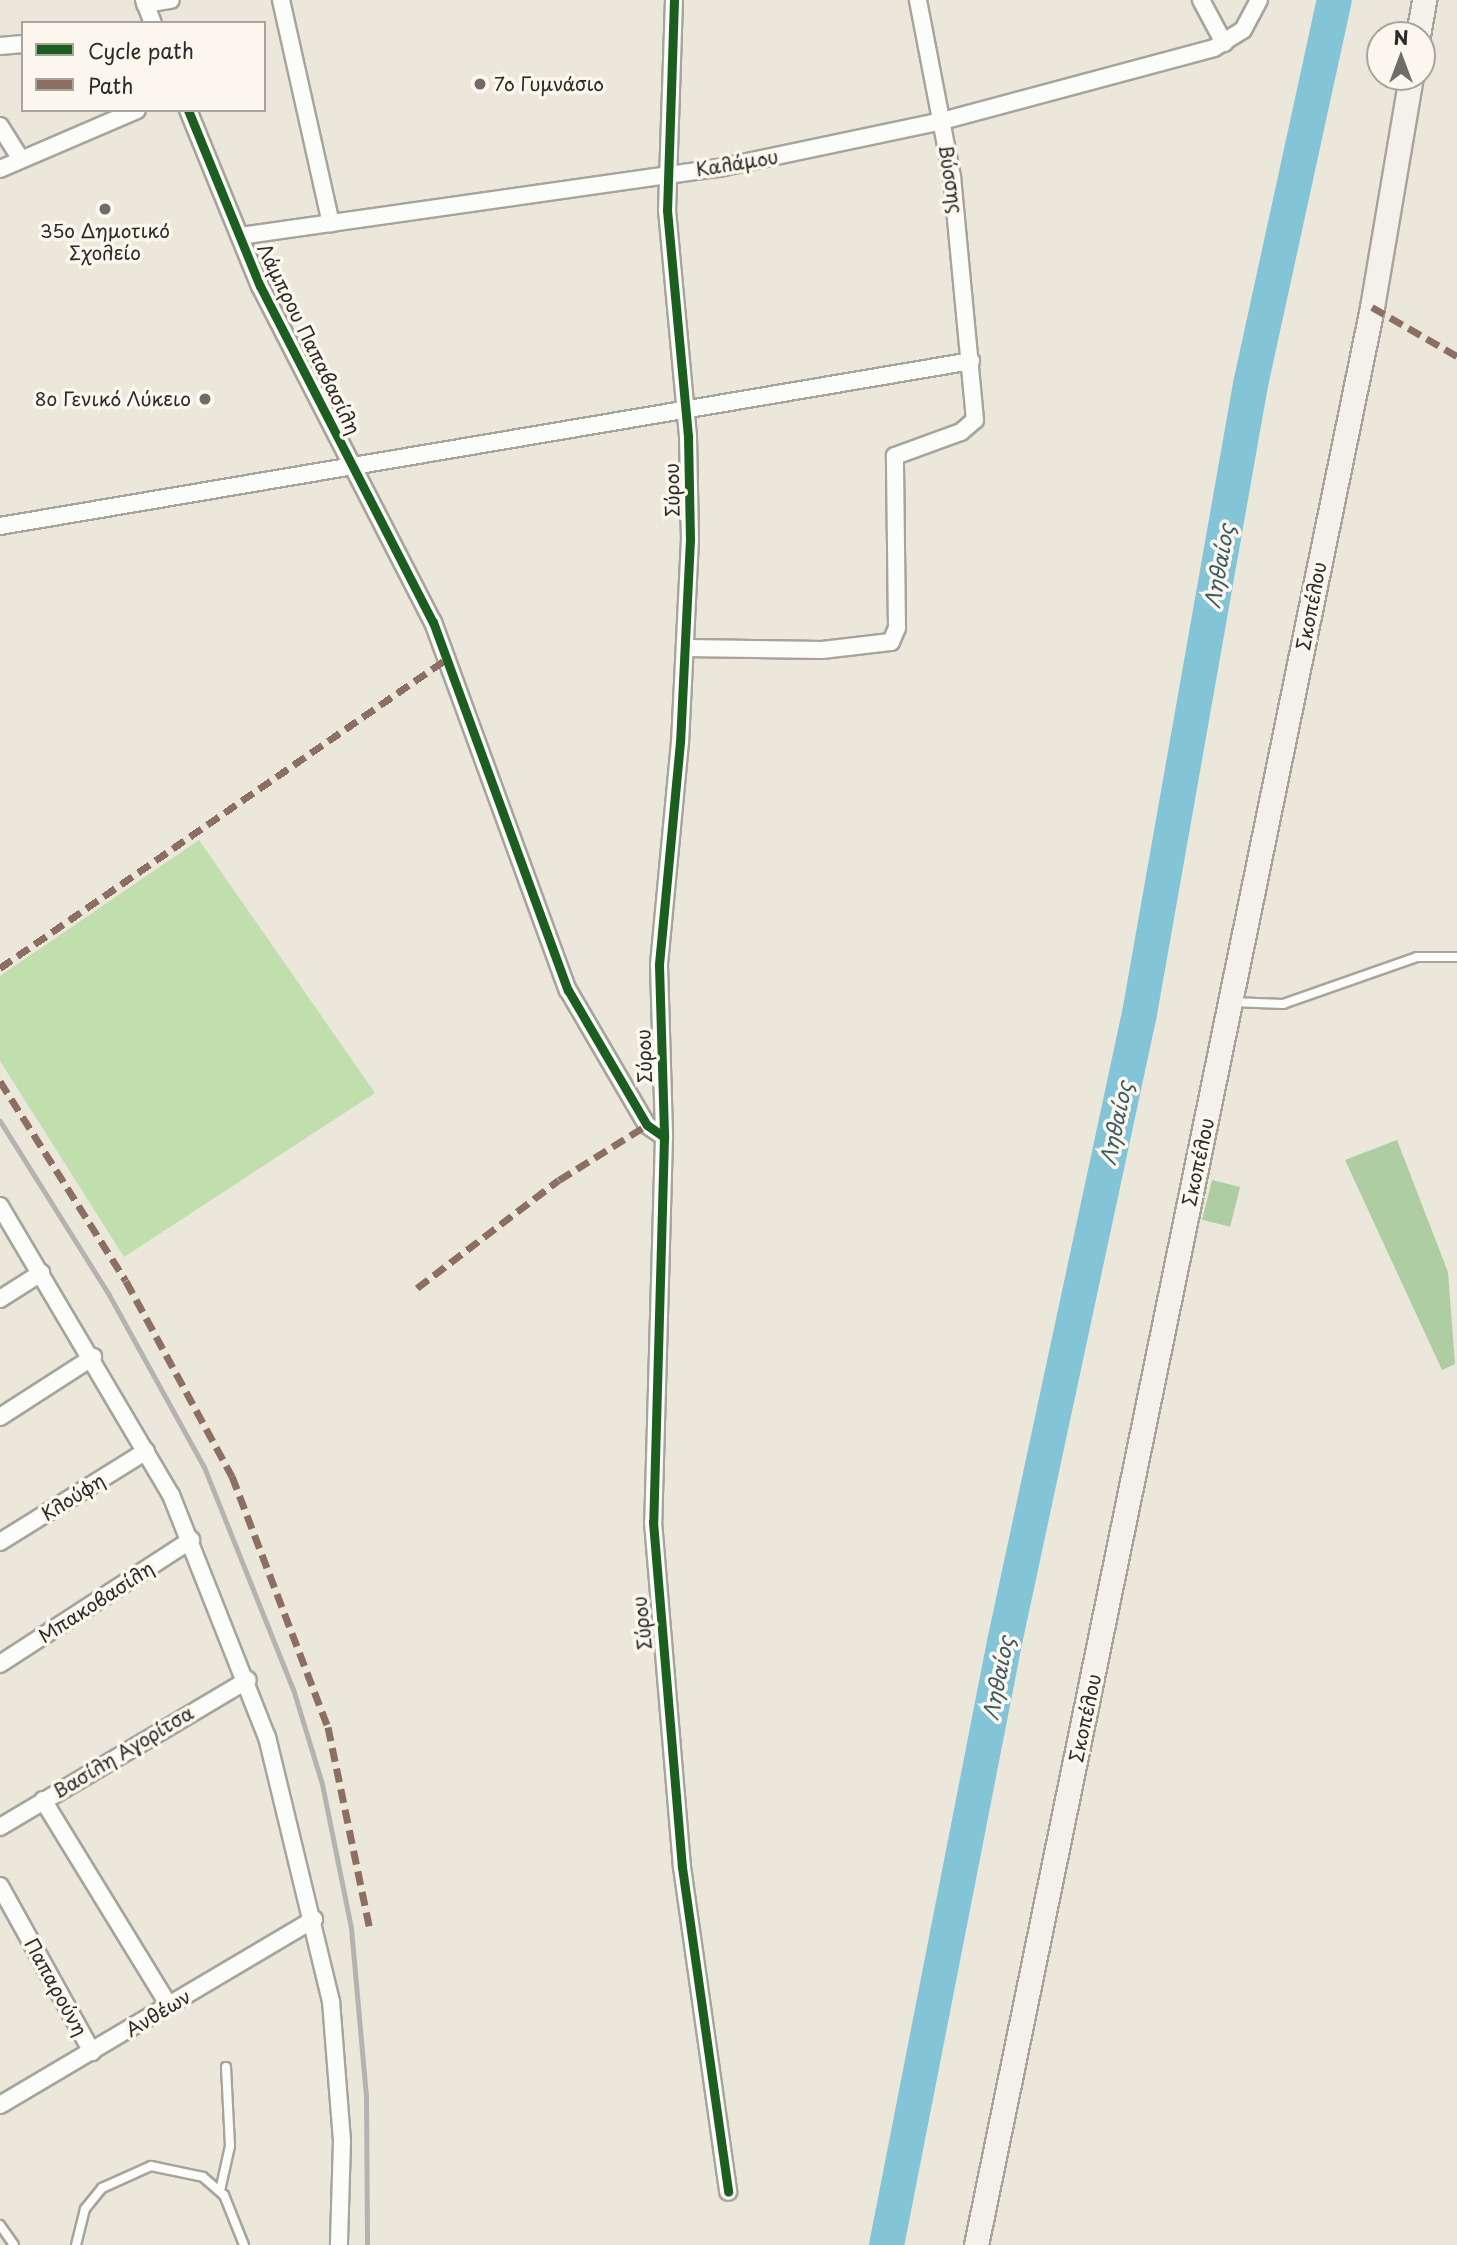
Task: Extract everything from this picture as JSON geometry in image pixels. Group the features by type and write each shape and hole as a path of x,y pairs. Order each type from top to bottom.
{"main road":[{"path":"1420,21 1424,0"},
{"name":"Σκοπέλου","path":"975,2245 1372,307 1409,91"}],"street":[{"path":"152,21 145,2 171,0"},
{"path":"281,0 331,223"},
{"name":"Σύρου","path":"674,0 666,172 686,411 687,649 659,965 664,1137 653,1429 656,1583 682,1867 728,2192"},
{"name":"Βύσσης","path":"687,649 833,649 891,642 897,628 895,456 971,425 977,406 942,121 918,0"},
{"path":"1201,0 1224,43 1243,30 1259,0"},
{"name":"Καλάμου","path":"240,236 666,172 758,161 1069,92 1224,43"},
{"path":"0,46 21,44"},
{"path":"0,169 132,112"},
{"name":"Λάμπρου Παπαβασίλη","path":"189,112 240,236 352,466 433,622 568,990 647,1125 664,1137"},
{"path":"0,126 21,159"},
{"path":"0,526 971,361"},
{"path":"0,1206 93,1357 146,1451 191,1540 248,1679 314,1919 338,2067 339,2245"},
{"path":"0,1299 41,1273"},
{"path":"0,1417 93,1357"},
{"name":"Κλούφη","path":"0,1542 146,1451"},
{"name":"Μπακοβασίλη","path":"0,1664 191,1540"},
{"name":"Βασίλη Αγορίτσα","path":"0,1827 248,1679"},
{"path":"43,1800 169,2006"},
{"name":"Παπαρούνη","path":"0,1886 92,2052"},
{"name":"Ανθέων","path":"0,2105 314,1919"}],"lane":[{"path":"1231,1002 1283,1004 1417,957 1457,957"},
{"path":"220,2191 230,2146 226,2067"},
{"path":"76,2245 85,2209 125,2173 178,2167 220,2191 238,2218 244,2245"},
{"path":"0,2225 14,2245"}],"green space":[{"path":"199,840 375,1093 124,1257 0,1061 0,976"},
{"path":"1397,1140 1448,1272 1455,1364 1442,1370 1345,1160"},
{"path":"1212,1180 1240,1187 1230,1227 1202,1220"}],"waterway":[{"name":"Ληθαίος","path":"886,2245 1004,1642 1139,1013 1250,384 1334,0"}],"railway":[{"path":"0,1121 109,1295 204,1467 293,1689 322,1784 351,1928 366,2095 367,2245"}],"marked path":[{"path":"1372,307 1457,356"},
{"path":"0,968 448,658"},
{"path":"0,1081 126,1281 232,1476 328,1727 370,1929"},
{"path":"417,1288 559,1180 647,1125"}],"cycle path":[{"path":"674,0 667,210 688,436 690,539 680,742 659,965 664,1137 653,1522 682,1867 728,2192"},
{"path":"189,112 260,286 433,622 568,990 647,1125 664,1137"}],"place":[{"name":"7ο Γυμνάσιο","path":"480,84"},
{"name":"35ο Δημοτικό Σχολείο","path":"105,209"},
{"name":"8ο Γενικό Λύκειο","path":"205,399"}]}
